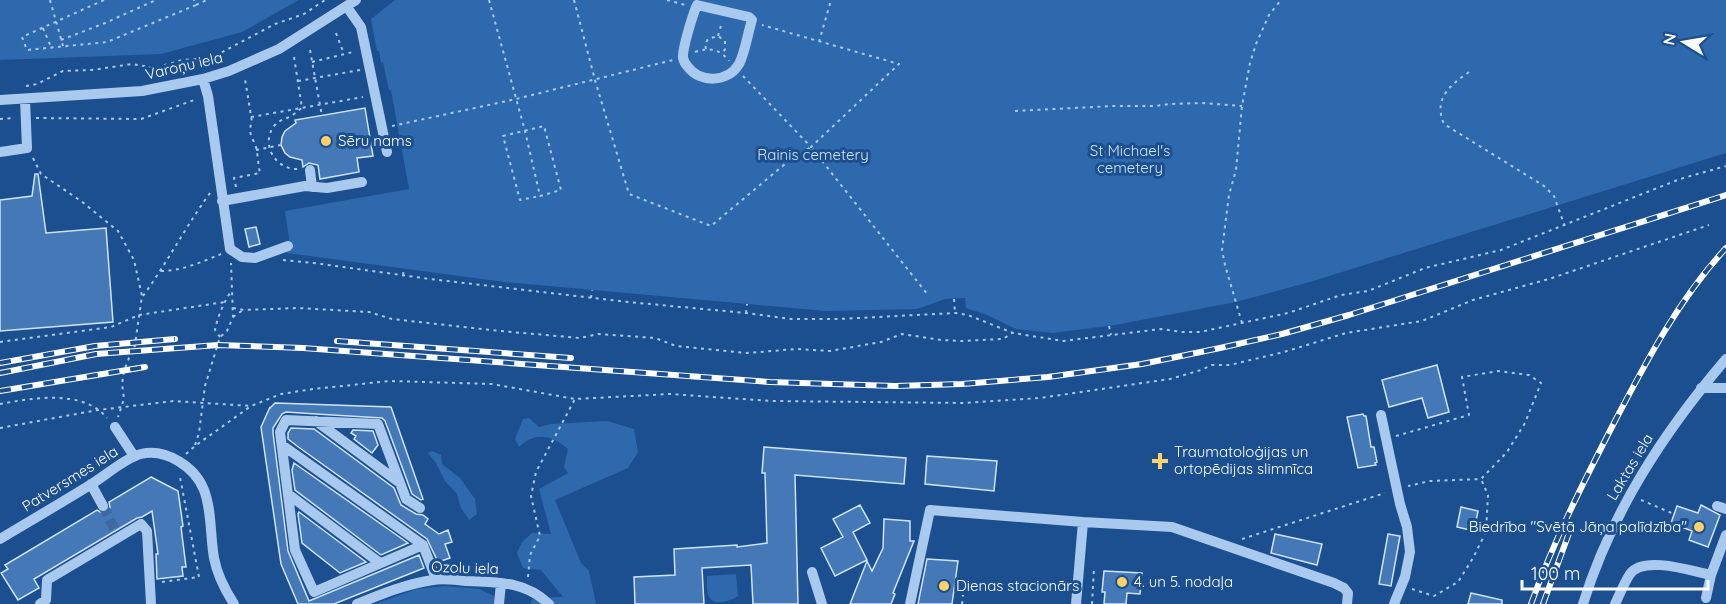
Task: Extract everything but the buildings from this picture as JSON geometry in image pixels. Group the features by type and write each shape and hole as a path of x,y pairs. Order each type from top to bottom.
{"street":[{"path":"352,4 361,27 387,152"},
{"name":"Varoņu iela","path":"0,100 142,91 203,79 229,71 279,49 352,4"},
{"path":"699,5 727,5 752,20 740,63 729,74 722,77 702,78 692,72 683,58 696,8 699,5"},
{"path":"203,79 208,96 230,249 242,257 255,258 288,246"},
{"path":"0,152 27,148 25,99"},
{"path":"310,172 312,187"},
{"path":"222,201 305,186 327,188 362,182"},
{"name":"Laktas iela","path":"1583,604 1608,537 1629,495 1672,426 1726,359"},
{"path":"1701,388 1726,388"},
{"path":"1381,415 1407,527 1410,552 1405,577 1394,604"},
{"path":"318,604 296,550 280,432 286,420 378,424 406,499 420,508"},
{"path":"316,421 400,483"},
{"path":"115,427 134,456"},
{"path":"282,445 423,545 436,579"},
{"name":"Patversmes iela","path":"0,539 134,456 154,453 168,455 195,475 203,487 207,501 214,560 223,586 234,604"},
{"path":"92,484 103,506"},
{"path":"288,495 380,563"},
{"path":"910,604 930,510 1172,527 1344,588 1348,593 1347,604"},
{"path":"1076,604 1083,522"},
{"path":"40,604 46,600 47,580 117,535 141,524 147,531 151,604"},
{"path":"1706,598 1711,575 1726,534"},
{"path":"314,592 423,545"},
{"path":"1615,604 1631,572 1642,565 1657,565 1711,575"},
{"path":"812,572 822,604"},
{"name":"Ozolu iela","path":"357,604 404,586 436,579 501,583 528,589 539,594 549,604"},
{"path":"499,604 501,583"}],"path":[{"path":"50,0 63,46"},
{"path":"104,0 22,37 27,50 107,42 207,0"},
{"path":"61,40 156,0"},
{"path":"194,0 196,4"},
{"path":"26,86 37,84 63,70 92,70 132,64 155,68 182,60 211,58 275,24 304,14 325,0"},
{"path":"489,0 525,131 540,196"},
{"path":"574,0 629,194 711,226 785,164 811,147 899,64 751,22"},
{"path":"667,0 696,8"},
{"path":"819,42 831,0"},
{"path":"1242,323 1222,250 1229,195 1236,170 1242,106 1250,63 1269,15 1281,0"},
{"path":"44,27 52,48"},
{"path":"718,36 720,29"},
{"path":"336,33 344,54"},
{"path":"706,49 705,44 708,39 718,36"},
{"path":"718,36 726,45 723,53"},
{"path":"312,62 365,49"},
{"path":"382,128 595,80 683,58 697,50 706,49 723,53 811,147 928,296"},
{"path":"310,50 322,116"},
{"path":"294,57 302,108"},
{"path":"298,81 369,69"},
{"path":"1469,72 1451,86 1441,100 1439,107 1444,124 1544,186 1554,196 1564,224"},
{"path":"238,198 234,178 260,173 255,144 251,139 249,128 252,122 245,79"},
{"path":"251,117 375,94"},
{"path":"0,119 26,117 141,119 208,96"},
{"path":"1015,111 1202,103 1242,106"},
{"path":"302,108 274,126 270,136 270,147 273,158 279,164 287,168 310,172"},
{"path":"544,126 561,190 540,196 520,200 503,136 544,126"},
{"path":"256,150 281,145"},
{"path":"27,148 41,174 81,201 118,231 134,260 142,296 134,351 124,371 122,384 124,399 115,427"},
{"path":"279,260 591,298 791,319 955,313 968,315 1013,333 1063,341 1161,329 1200,332 1288,314 1341,295 1368,291 1425,268 1501,250 1680,179 1726,166"},
{"path":"142,296 160,271 190,220 220,178"},
{"path":"150,584 199,577 178,470 179,462 195,446 251,406 281,394 390,381 492,384 575,399 670,394 772,401 965,403 1040,398 1170,379 1212,365 1230,365 1347,333 1422,321 1473,300 1549,279 1709,225"},
{"path":"160,271 169,271 200,262 230,249 233,317 227,331 220,337 205,386 199,433 195,446"},
{"path":"403,275 404,268"},
{"path":"220,337 215,330 217,321 232,290"},
{"path":"591,298 592,290"},
{"path":"954,299 955,313"},
{"path":"0,342 111,327 139,315 225,302"},
{"path":"746,313 747,304"},
{"path":"233,308 244,310 298,308 369,312 392,319 500,331 580,338 598,334 655,338 676,346 747,353 797,349 830,351 880,342 902,334 962,341 1003,339 1013,333"},
{"path":"233,317 244,310"},
{"path":"1109,326 1111,335"},
{"path":"1225,545 1397,489 1430,481 1481,479 1507,452 1525,423 1540,383 1529,375 1498,371 1462,377 1469,415 1386,439"},
{"path":"0,404 38,397 64,398 88,404 105,415 115,427"},
{"path":"528,589 530,555 540,536 531,496 536,472 575,399"},
{"path":"0,428 98,410 174,401 251,406"},
{"path":"1401,587 1434,596 1458,582 1486,532 1488,495 1481,479"},
{"path":"1650,504 1674,514"},
{"path":"1092,604 1094,568"},
{"path":"962,604 963,595"}],"green space":[{"path":"0,0 299,0 242,32 161,54 0,60"},
{"path":"395,0 1726,0 1726,153 1310,282 1236,302 1115,325 1053,333 1016,329 966,308 965,298 945,299 917,309 826,311 504,282 287,253 289,238 285,211 409,189 391,90 389,90 383,62 381,63 379,51 377,51 371,19"},
{"path":"529,418 539,427 551,424 607,421 634,429 638,452 628,468 555,500 581,563 589,571 596,604 530,604 533,598 563,597 541,570 523,568 517,553 522,542 532,533 551,534 539,489 568,473 564,467 568,449 544,437 531,439 519,447 515,439 523,419"},
{"path":"432,451 441,455 442,464 460,478 475,499 477,514 469,520 461,508 457,494 445,481 428,453"},
{"path":"736,574 738,596 724,602 714,601 709,597 707,576"},
{"path":"445,586 479,589 494,596 495,604 375,604 417,589"}],"tunnel":[{"path":"103,506 116,532"}],"railway":[{"path":"0,373 96,354 218,345 303,348 770,382 895,386 962,384 1048,377 1142,364 1282,334 1349,315 1726,195"},
{"path":"1531,604 1570,511 1639,375 1693,288 1726,248"},
{"path":"0,363 95,346 175,339"},
{"path":"337,341 571,358"},
{"path":"0,391 145,367"},
{"path":"1543,604 1572,525"}],"place":[{"name":"Sēru nams","path":"326,141"},
{"name":"Traumatoloģijas un ortopēdijas slimnīca","path":"1160,461"},
{"name":"Biedrība \"Svētā Jāņa palīdzība\"","path":"1699,527"},
{"name":"4. un 5. nodaļa","path":"1122,582"},
{"name":"Dienas stacionārs","path":"944,586"}],"park label":[{"name":"Rainis cemetery","path":"813,155"},
{"name":"St Michael's cemetery","path":"1130,160"}]}
